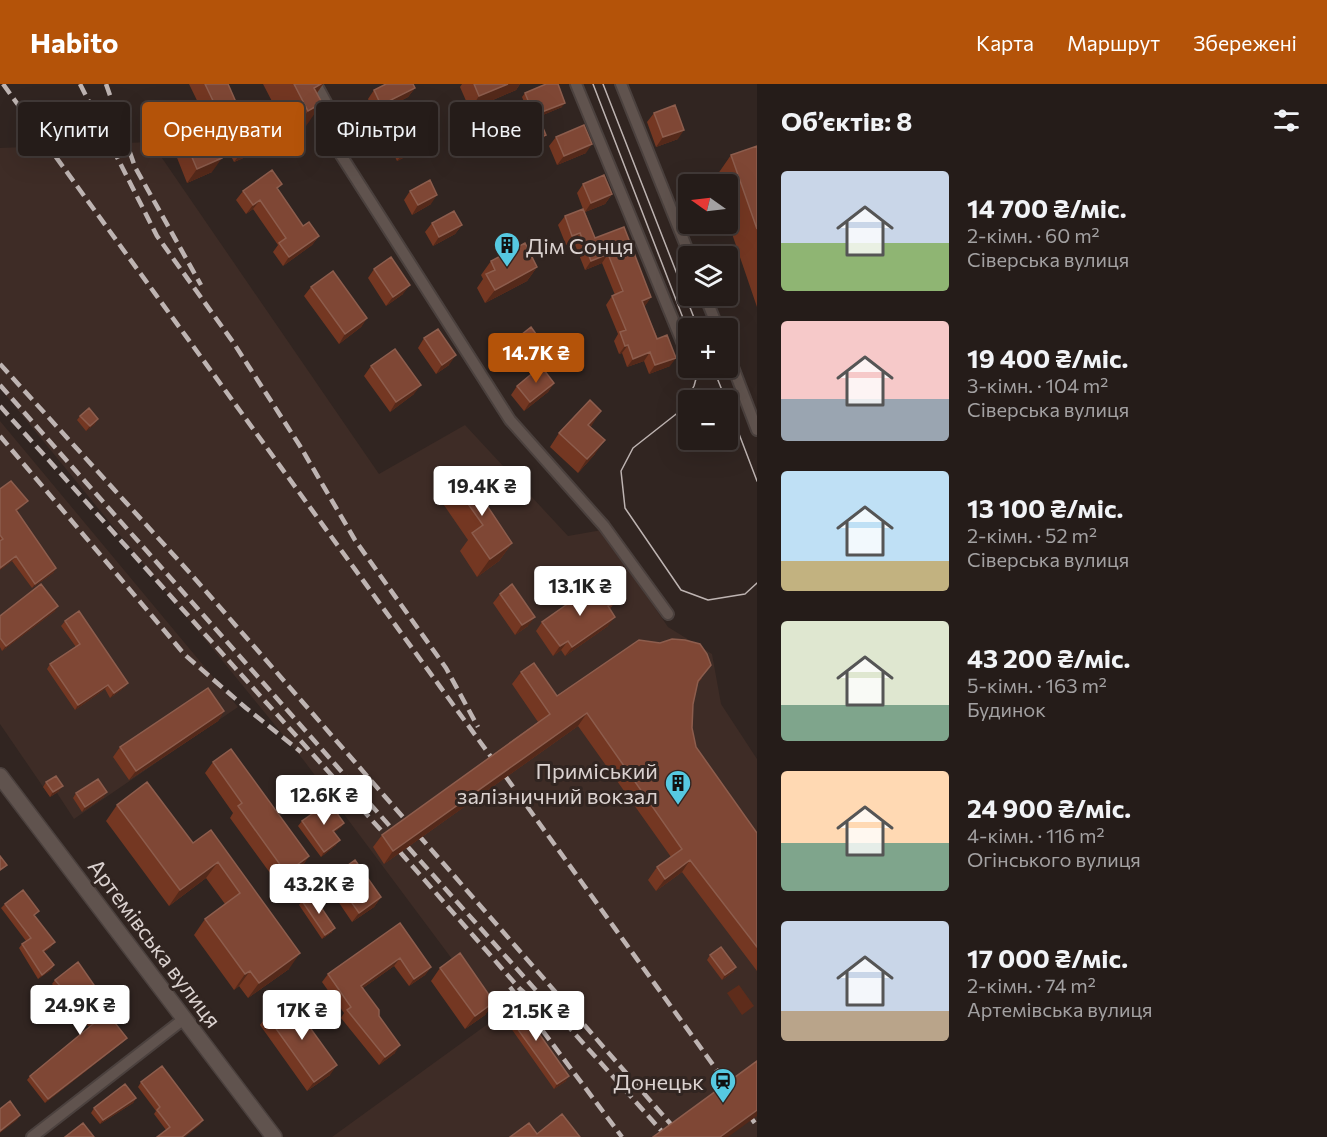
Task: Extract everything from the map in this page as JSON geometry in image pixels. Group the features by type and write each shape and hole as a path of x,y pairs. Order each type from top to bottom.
{"main road":[{"name":"Артемівська вулиця","path":"0,776 274,1137"}],"street":[{"path":"316,84 334,117 339,152 510,420 604,526 668,614"},
{"path":"576,84 678,332"},
{"path":"621,84 686,246"},
{"path":"737,378 757,430"},
{"path":"32,1137 185,1018"}],"shaded area":[{"path":"142,142 142,156 161,156 379,474 465,425 568,536 602,530 668,627 712,654 721,704 757,759 757,1137 332,1137 496,1018 305,762 0,388 0,148 18,147 18,156 130,156 130,143"},
{"path":"0,421 238,707 74,819 57,793 50,797 0,724"},
{"path":"739,985 754,1006 742,1015 727,993"}],"building":[{"path":"205,84 228,84 235,100 214,102"},
{"path":"294,84 321,84 314,88 321,102 316,102 316,106 308,111"},
{"path":"386,84 413,84 415,88 387,102 380,102 374,90"},
{"path":"474,84 508,84 479,96"},
{"path":"546,84 558,84 565,103 542,112 542,102 529,102 525,93"},
{"path":"675,105 684,130 663,137 654,113"},
{"path":"584,125 592,144 564,156 556,137"},
{"path":"757,146 757,229 738,174 731,155"},
{"path":"191,156 221,156 222,158 197,169"},
{"path":"272,170 282,184 277,188 303,226 309,222 319,236 289,257 279,243 286,238 260,200 253,205 243,191"},
{"path":"604,175 612,194 591,203 583,184"},
{"path":"430,180 437,195 418,205 410,191"},
{"path":"583,209 595,238 624,227 651,297 642,301 657,339 667,335 676,358 655,365 650,352 633,359 620,332 626,330 612,296 623,291 608,254 591,261 580,233 572,236 565,216"},
{"path":"454,211 462,225 439,237 432,223"},
{"path":"525,243 537,267 495,290 486,274 495,270 491,261"},
{"path":"391,257 410,285 393,297 374,269"},
{"path":"333,271 367,318 345,334 311,287"},
{"path":"531,327 544,345 524,360 511,343"},
{"path":"438,329 456,355 442,365 424,338"},
{"path":"395,349 421,385 396,402 371,366"},
{"path":"541,366 554,383 530,402 517,386"},
{"path":"590,400 601,411 588,425 605,440 587,459 559,433"},
{"path":"89,408 98,419 90,426 80,416"},
{"path":"462,468 512,543 490,559 472,533 483,525 449,477"},
{"path":"11,481 28,501 16,510 56,568 35,584 16,556 0,568 0,541 3,539 0,535 0,489"},
{"path":"41,584 58,606 6,646 0,638 0,616"},
{"path":"512,584 535,617 522,625 500,594"},
{"path":"593,586 601,596 608,592 615,602 608,606 615,617 572,647 568,641 560,646 542,622"},
{"path":"79,611 128,683 114,693 108,685 78,705 50,664 80,644 65,621"},
{"name":"Приміський залізничний вокзал","path":"672,639 700,644 711,665 698,681 693,704 692,728 696,747 757,833 757,947 690,860 665,879 657,867 682,849 587,713 393,851 382,835 550,714 521,672 534,663 557,696 639,640 660,643"},
{"path":"208,688 224,711 136,771 120,747"},
{"path":"231,749 309,856 286,873 238,806 242,803 213,762"},
{"path":"56,776 63,786 53,792 46,782"},
{"path":"98,779 107,792 85,807 76,793"},
{"path":"147,782 193,843 211,830 300,953 259,983 250,971 245,974 205,919 240,893 218,862 180,890 117,805"},
{"path":"329,802 344,823 333,831 340,840 324,852 302,821"},
{"path":"0,856 7,865 0,870"},
{"path":"355,860 381,897 359,913 333,876"},
{"path":"23,890 39,911 34,915 55,942 43,951 54,965 42,975 22,944 31,938 5,904"},
{"path":"312,894 335,928 325,935 302,901"},
{"path":"400,923 431,967 414,979 400,958 361,986 400,1045 385,1057 347,1010 351,1007 328,974"},
{"path":"721,947 736,967 725,975 710,955"},
{"path":"460,953 494,1002 475,1016 440,968"},
{"path":"78,962 101,995 96,999 127,1038 48,1099 30,1076 93,1024 55,980"},
{"path":"290,1000 337,1065 314,1082 267,1016"},
{"path":"516,1001 569,1076 557,1084 504,1010"},
{"path":"757,1061 757,1110 720,1137 653,1137"},
{"path":"162,1066 203,1120 182,1137 157,1137 170,1127 157,1110 160,1107 141,1082"},
{"path":"125,1084 136,1098 103,1120 94,1108"},
{"path":"10,1101 20,1115 0,1131 0,1109"},
{"path":"562,1114 580,1137 510,1137 529,1123 537,1134"},
{"path":"83,1123 94,1137 65,1137"}],"tram line":[{"path":"593,84 683,318"},
{"path":"603,84 694,318"},
{"path":"696,378 680,411 633,448 621,471 625,508 681,590 708,600 745,594 757,583"},
{"path":"717,378 722,390"},
{"path":"738,431 757,481"}],"railway":[{"path":"3,84 494,761"},
{"path":"80,84 157,236 233,342 300,446 355,540 446,668 478,727"},
{"path":"106,84 135,167 201,285"},
{"path":"0,364 190,573 682,1137"},
{"path":"0,385 395,832"},
{"path":"0,406 387,837"},
{"path":"0,436 185,655 301,752"},
{"path":"506,777 757,1126"},
{"path":"408,847 667,1137"},
{"path":"400,852 519,988 548,1014"},
{"path":"510,987 622,1137"}],"place":[{"name":"Дім Сонця","path":"507,268"},
{"name":"Приміський залізничний вокзал","path":"678,806"},
{"name":"Донецьк","path":"723,1104"}]}
